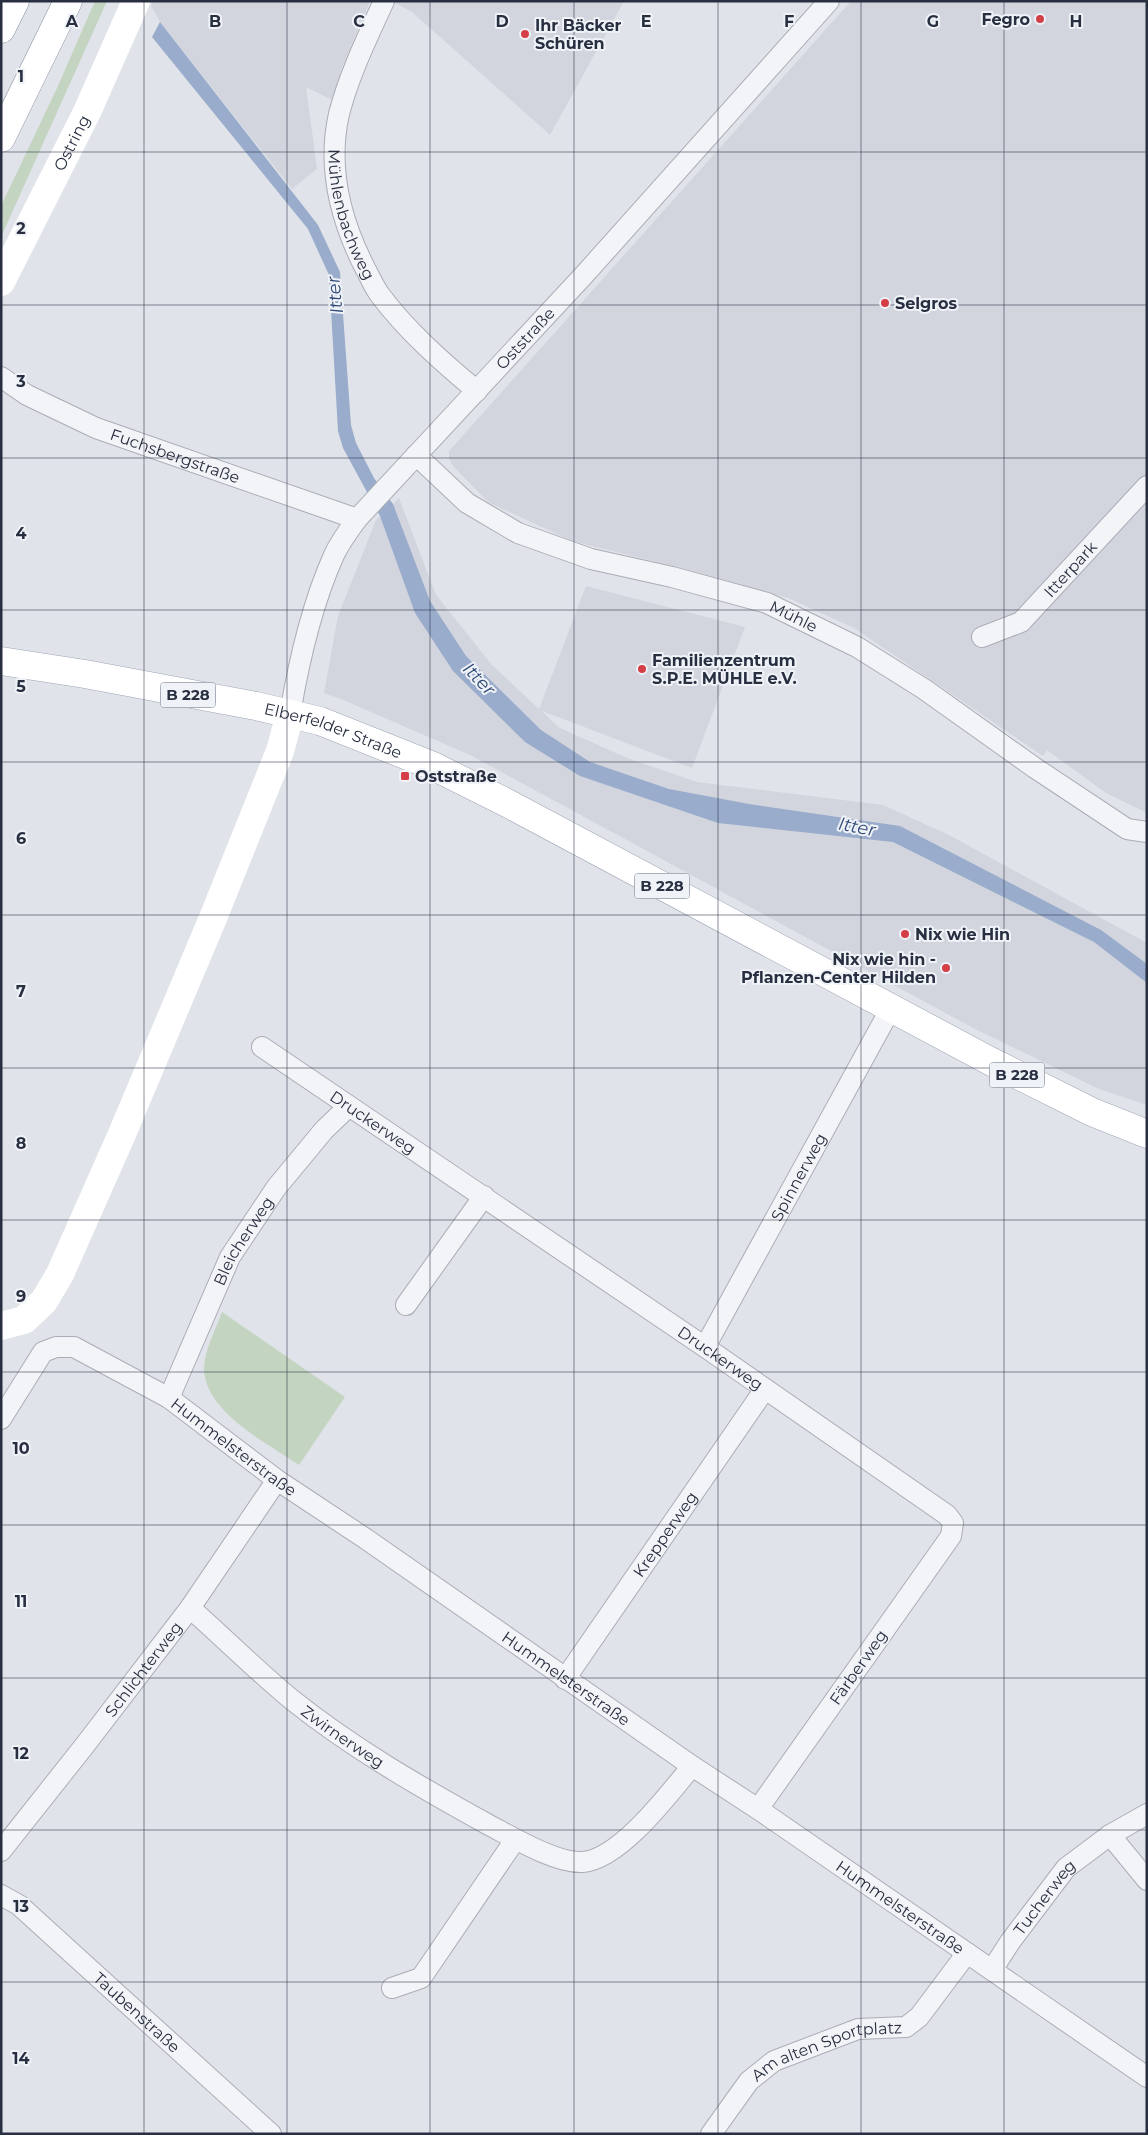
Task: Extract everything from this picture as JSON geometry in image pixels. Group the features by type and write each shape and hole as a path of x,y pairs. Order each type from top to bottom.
{"main road":[{"path":"1,29 15,1"},
{"path":"1,138 68,1"},
{"name":"Ostring","path":"1,282 87,112 136,1"},
{"name":"Elberfelder Straße","path":"1,661 86,674 290,714 333,726 441,770 509,804 990,1061 1092,1112 1147,1134"},
{"path":"1,1326 24,1320 44,1301 60,1274 122,1134 213,918 280,751 290,714"}],"street":[{"name":"Mühlenbachweg","path":"384,1 353,69 339,115 334,158 341,207 356,251 378,294 410,330 477,391"},
{"name":"Oststraße","path":"290,714 298,674 325,577 335,553 363,511 584,275 829,1"},
{"name":"Fuchsbergstraße","path":"1,376 27,395 96,428 363,511"},
{"name":"Mühle","path":"416,455 467,503 518,533 591,559 672,577 767,604 857,647 924,689 1035,768 1127,829 1147,832"},
{"name":"Itterpark","path":"982,637 1021,622 1147,486"},
{"name":"Spinnerweg","path":"705,1347 891,1008"},
{"name":"Druckerweg","path":"262,1047 705,1347 947,1515 953,1523"},
{"name":"Bleicherweg","path":"169,1398 230,1256 276,1188 324,1130 349,1106"},
{"path":"406,1305 484,1196"},
{"name":"Hummelsterstraße","path":"1,1418 44,1352 56,1347 74,1347 169,1398 277,1480 366,1539 692,1766 758,1809 1147,2077"},
{"name":"Krepperweg","path":"565,1678 765,1389"},
{"name":"Schlichterweg","path":"1,1851 190,1608 277,1480"},
{"name":"Färberweg","path":"758,1809 951,1536 953,1523"},
{"name":"Zwirnerweg","path":"190,1608 291,1699 340,1735 391,1769 516,1840 552,1856 583,1862 607,1854 644,1822 692,1766"},
{"name":"Tucherweg","path":"992,1970 1010,1942 1066,1868 1110,1835 1147,1814"},
{"path":"1110,1835 1147,1880"},
{"path":"392,1988 421,1978 516,1840"},
{"name":"Taubenstraße","path":"1,1895 19,1904 271,2134"},
{"name":"Am alten Sportplatz","path":"711,2134 749,2081 774,2061 858,2029 906,2027 919,2017 967,1953"}],"shaded area":[{"path":"153,1 370,1 341,70 334,101 306,87 317,169 292,189 160,22 151,6"},
{"path":"391,1 624,1 550,135 412,12"},
{"path":"851,1 1147,1 1147,813 1106,793 1047,750 1043,756 854,628 788,598 685,569 572,541 488,502 453,466 449,459 449,451"},
{"path":"399,498 436,595 492,665 539,709 586,586 745,627 692,768 542,711 558,727 627,758 697,782 883,805 949,835 1147,943 1147,1105 1099,1089 975,1029 470,755 324,693 338,616 376,520"}],"green space":[{"path":"95,1 107,1 1,237 1,206 58,86"},
{"path":"222,1312 345,1397 299,1465 255,1436 225,1412 214,1398 206,1383 205,1360"}],"water":[{"name":"Itter","path":"160,22 318,225 340,272 351,425 356,443 374,478 393,504 430,601 466,656 541,730 590,762 669,789 749,804 900,826 1101,930 1147,964 1147,983 1094,942 893,842 718,823 580,776 525,742 453,671 415,613 380,516 343,448 338,431 329,275 308,229 152,37"}],"place":[{"name":"Fegro","path":"1040,19"},
{"name":"Ihr Bäcker Schüren","path":"525,34"},
{"name":"Selgros","path":"885,303"},
{"name":"Familienzentrum S.P.E. MÜHLE e.V.","path":"642,669"},
{"name":"Oststraße","path":"405,776"},
{"name":"Nix wie Hin","path":"905,934"},
{"name":"Nix wie hin - Pflanzen-Center Hilden","path":"946,968"}]}
